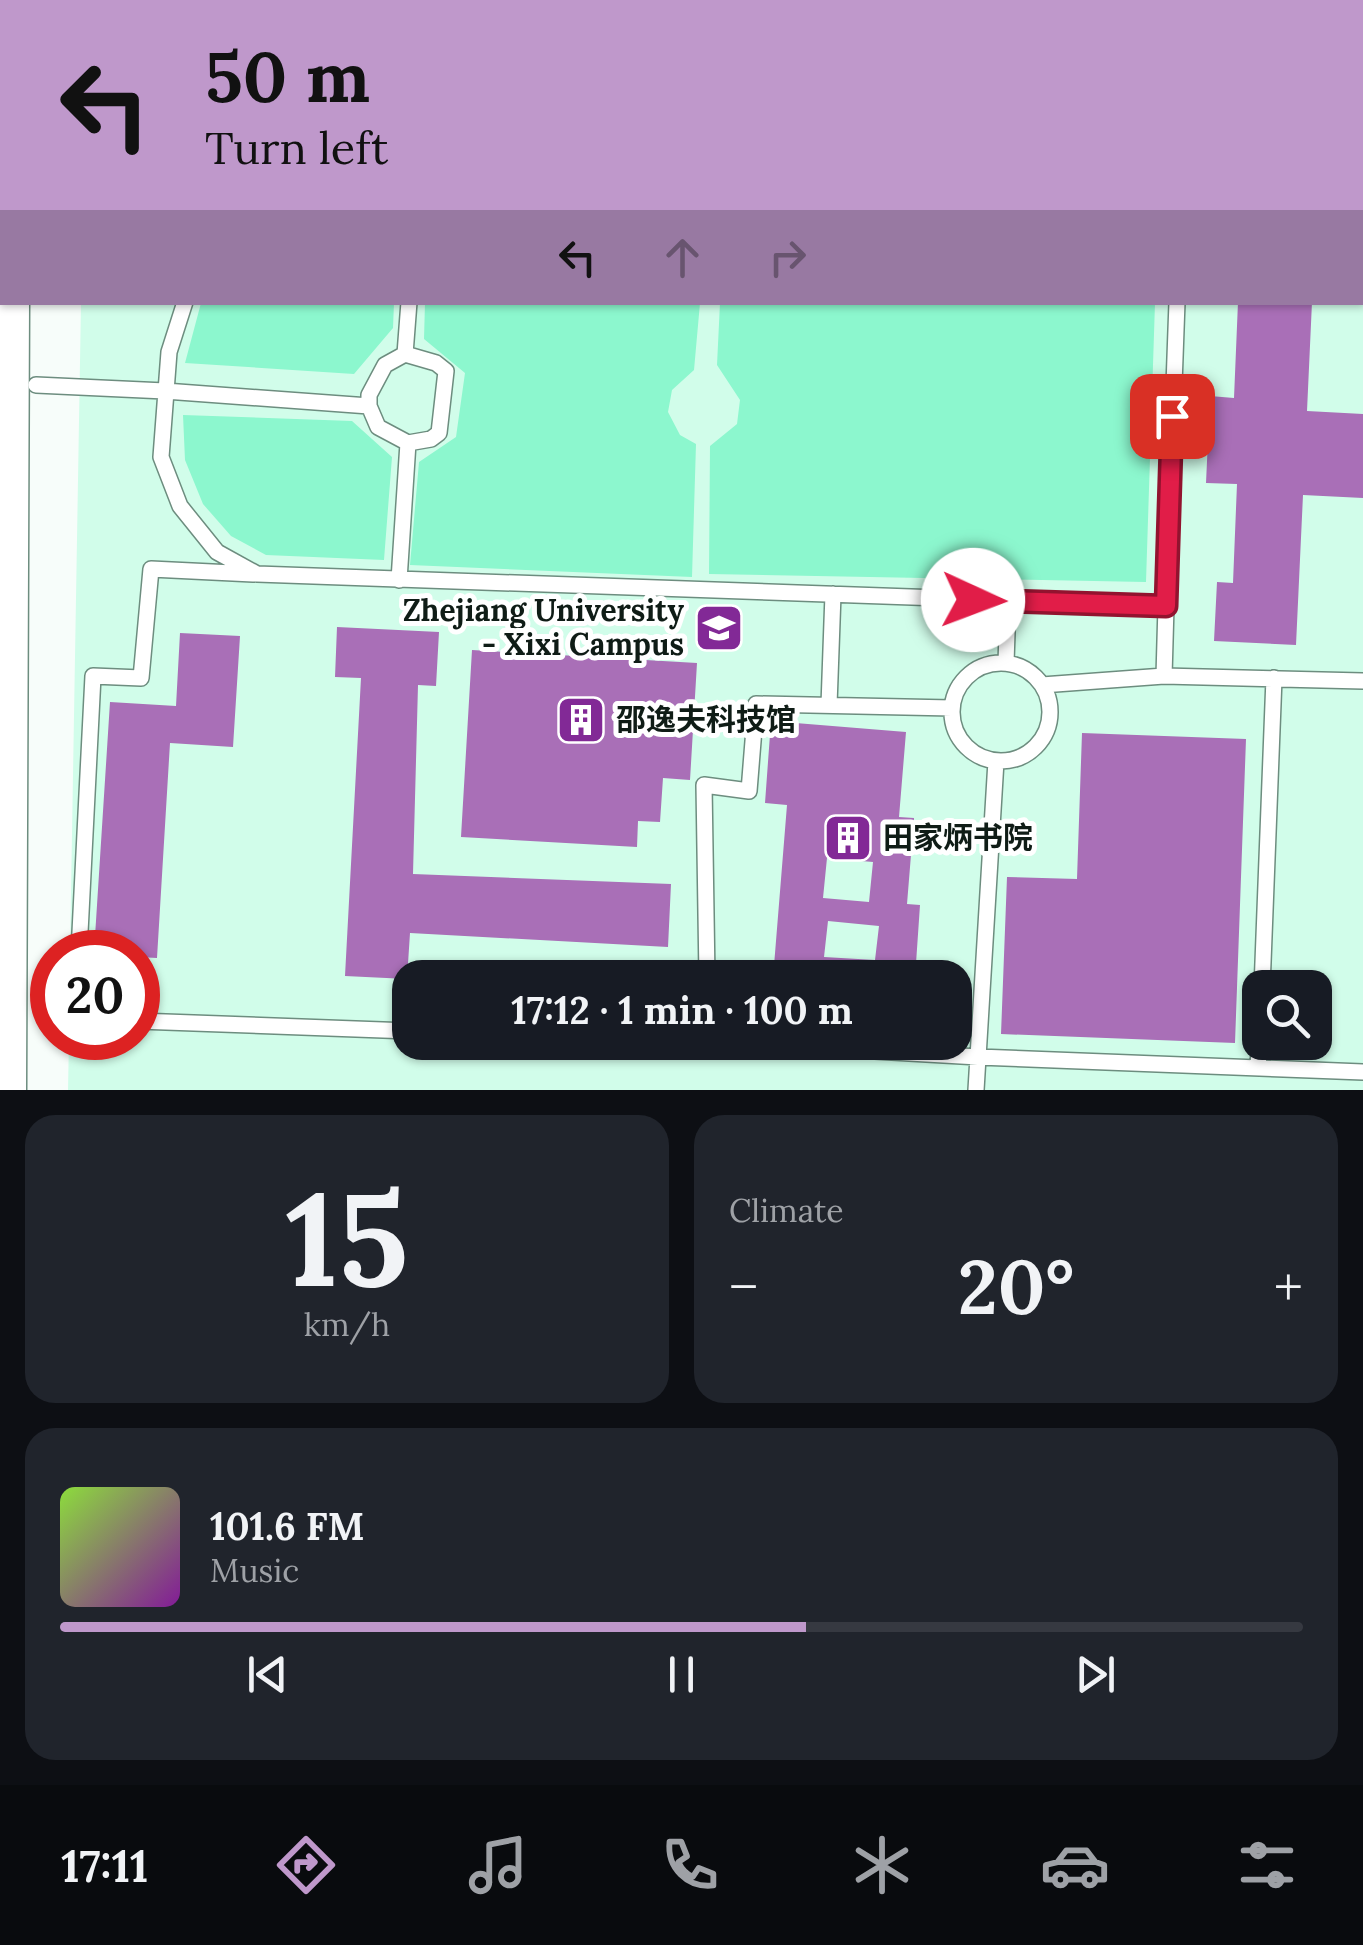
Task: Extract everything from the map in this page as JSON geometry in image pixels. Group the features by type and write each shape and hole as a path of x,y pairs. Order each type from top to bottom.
{"main road":[{"path":"5,1090 14,388 8,305"}],"lane":[{"path":"184,305 169,352 161,458 180,506 217,552 257,574"},
{"path":"404,354 409,305"},
{"path":"1164,676 1177,305"},
{"path":"404,354 436,363 446,372 440,434 431,439 408,443 378,427 369,406 369,395 385,365 404,354"},
{"path":"14,388 165,391 369,406"},
{"path":"399,580 408,443"},
{"path":"80,930 93,676 141,678 151,569 1166,606"},
{"path":"829,705 833,594"},
{"path":"1006,663 1008,602"},
{"path":"1006,663 1032,674 1042,685 1050,714 1038,744 1026,754 996,761 968,749 958,737 952,708 964,680 990,664 1006,663"},
{"path":"1042,685 1164,676 1363,682"},
{"path":"1263,970 1274,678"},
{"path":"707,960 704,785 749,791 756,704 952,708"},
{"path":"976,1090 996,761"},
{"path":"160,1023 392,1030"},
{"path":"972,1057 1363,1072"},
{"path":"1258,1060 1258,1068"}],"shaded area":[{"name":"Zhejiang University - Xixi Campus","path":"81,305 1363,305 1363,1090 68,1090 69,1060 160,1060 160,930 70,930"}],"green space":[{"path":"200,305 394,305 393,328 354,374 185,363"},
{"path":"425,305 700,305 694,370 672,390 668,412 680,435 696,444 692,577 410,565 419,462 456,437 465,373 424,339"},
{"path":"720,305 1155,305 1146,582 709,574 710,446 737,424 740,400 717,365"},
{"path":"183,415 352,421 392,457 384,560 266,555 231,536 203,504 185,460"}],"building":[{"path":"1238,305 1312,305 1307,411 1363,414 1363,498 1303,495 1296,645 1214,641 1217,582 1233,583 1237,484 1206,483 1210,396 1234,398"},
{"path":"337,627 439,632 436,686 418,685 413,874 671,884 668,947 410,933 408,960 392,960 392,978 345,976 361,678 335,677"},
{"path":"180,633 240,636 233,747 170,743 159,930 95,930 110,702 176,706"},
{"name":"邵逸夫科技馆","path":"472,650 697,663 690,780 663,778 660,822 638,821 637,847 461,837"},
{"name":"田家炳书院","path":"771,721 906,732 899,817 914,818 907,904 920,905 916,960 875,960 774,960 787,805 765,803","holes":["827,858 873,862 869,902 823,898","828,921 879,926 875,960 824,957"]},
{"path":"1082,733 1246,739 1235,1043 1001,1034 1007,877 1077,879"}],"place":[{"name":"Zhejiang University - Xixi Campus","path":"719,628"},
{"name":"邵逸夫科技馆","path":"581,720"},
{"name":"田家炳书院","path":"848,838"}],"route":[{"path":"973,600 1166,606 1172,416"}]}
